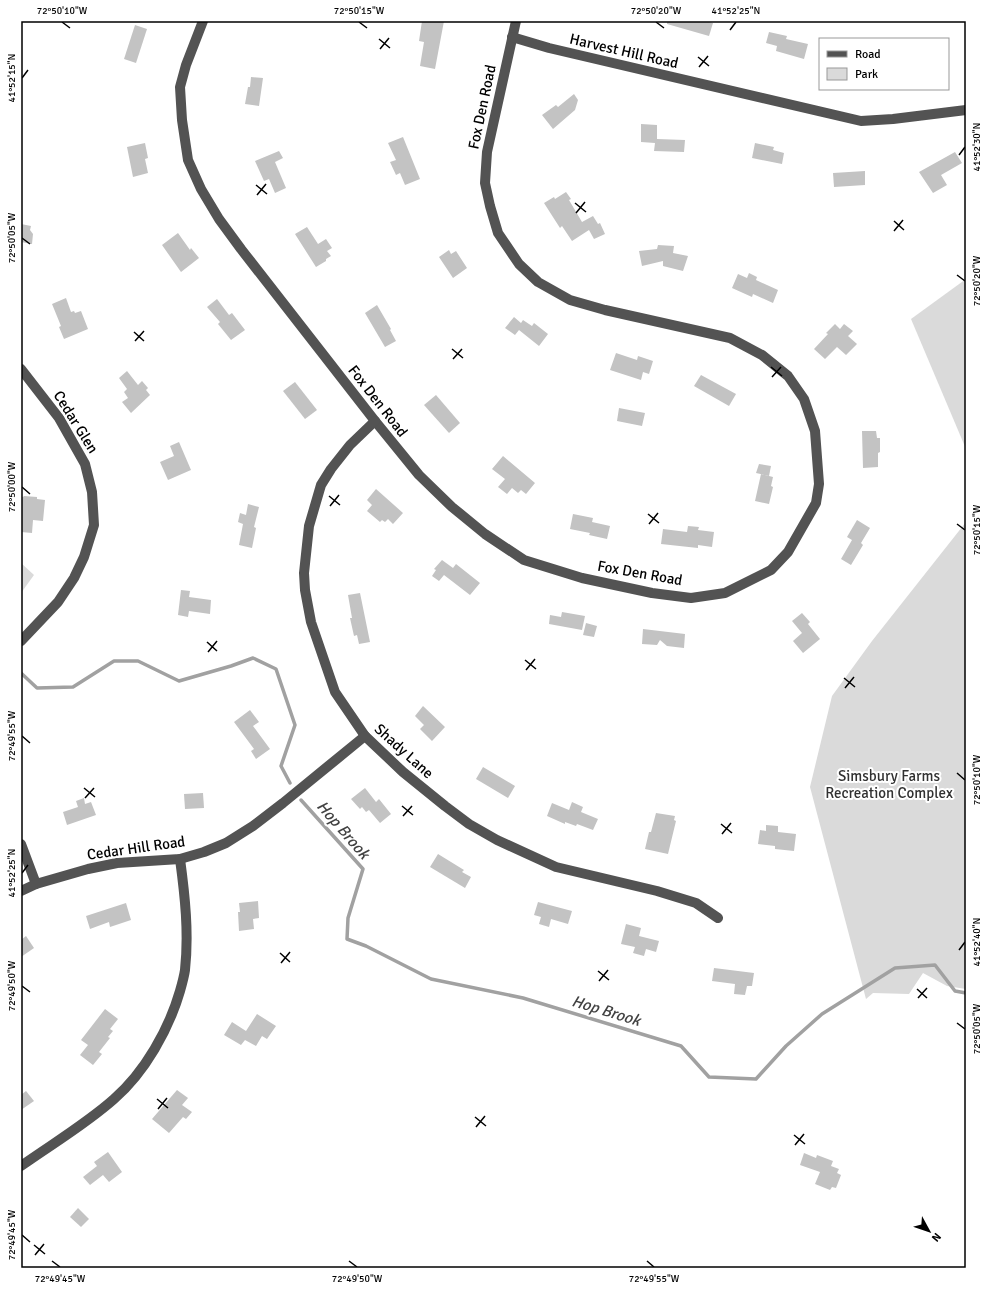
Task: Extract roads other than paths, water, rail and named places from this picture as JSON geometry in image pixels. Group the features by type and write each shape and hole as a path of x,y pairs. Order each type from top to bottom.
{"street":[{"name":"Fox Den Road","path":"203,21 186,65 180,87 182,120 188,160 201,189 241,249 419,475 452,507 485,534 524,560 582,578 652,593 691,598 725,593 771,570 788,552 816,503 819,484 815,431 804,399 788,376 762,355 730,338 605,310 570,300 538,282 518,264 498,233 485,182 488,144 516,21"},
{"name":"Harvest Hill Road","path":"512,37 556,50 861,121 893,119 966,110"},
{"name":"Cedar Glen","path":"21,369 59,418 85,464 92,492 94,525 84,557 74,578 58,602 21,641"},
{"name":"Shady Lane","path":"375,421 350,445 321,485 309,526 304,573 305,590 311,622 335,692 364,736 403,772 445,806 469,824 497,840 556,867 657,891 696,903 718,918"},
{"name":"Cedar Hill Road","path":"21,891 36,884 88,869 117,863 180,859 204,852 226,843 253,826 310,782 364,736"},
{"path":"21,844 36,884"},
{"path":"21,1166 90,1118 115,1098 137,1074 155,1048 167,1026 178,998 185,972 188,936 180,859"}],"waterway":[{"name":"Hop Brook","path":"21,673 37,688 73,687 114,661 138,661 179,681 253,658 276,669 295,725 281,766 290,783"},
{"name":"Hop Brook","path":"301,800 363,869 348,918 347,939 366,946 431,979 523,998 681,1046 709,1077 756,1079 786,1046 822,1014 895,968 935,965 955,991 966,993"}],"park label":[{"name":"Simsbury Farms Recreation Complex","path":"889,784"}]}
